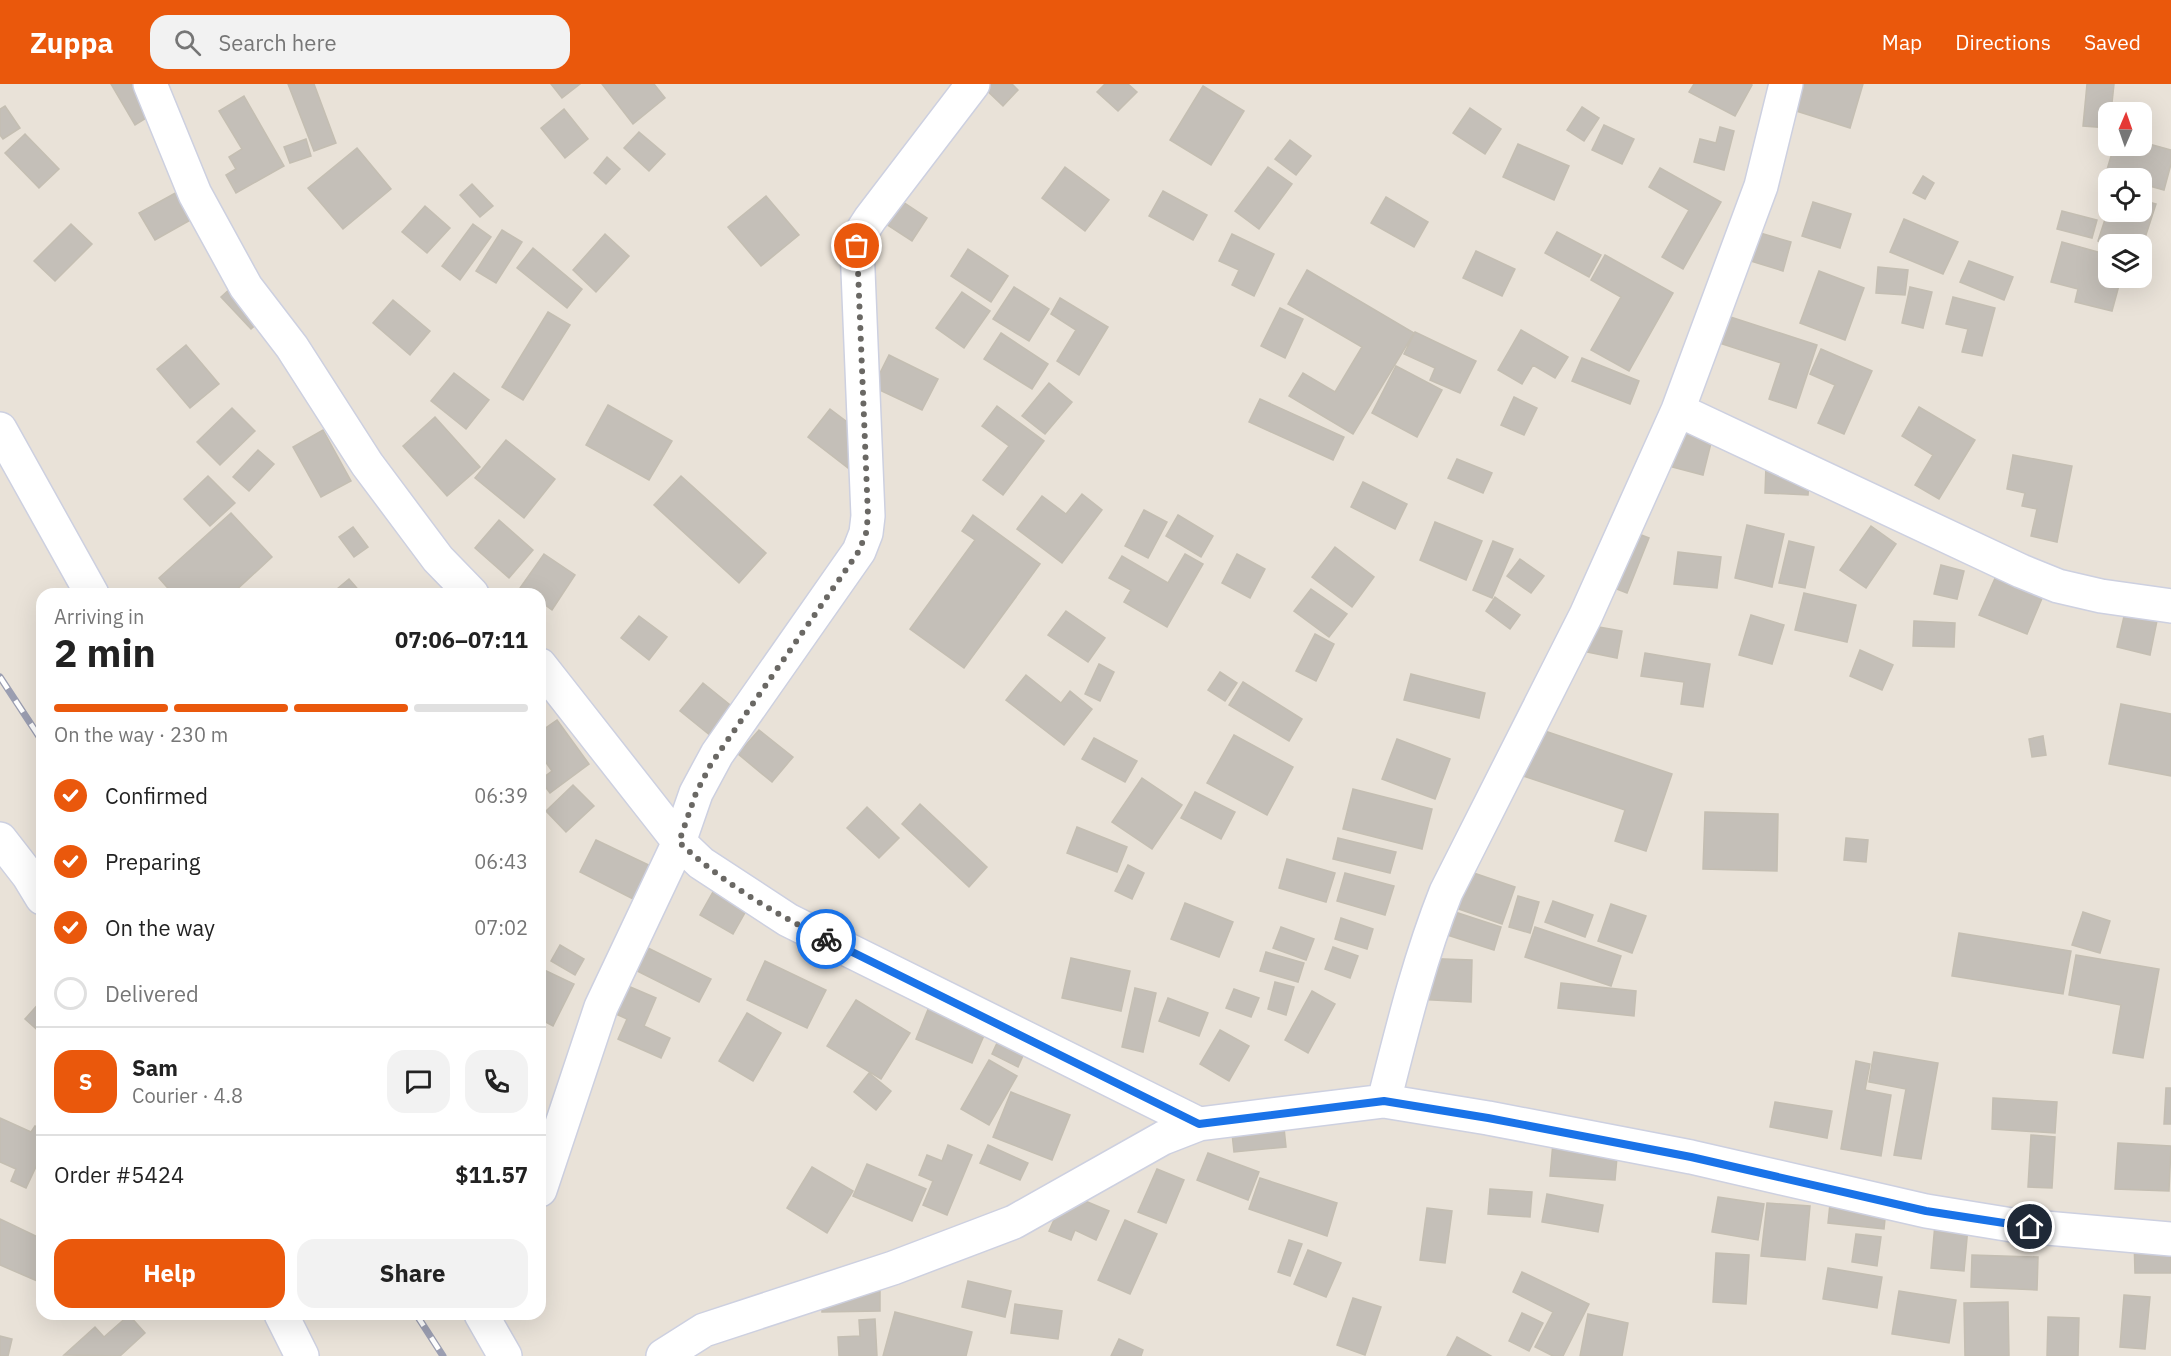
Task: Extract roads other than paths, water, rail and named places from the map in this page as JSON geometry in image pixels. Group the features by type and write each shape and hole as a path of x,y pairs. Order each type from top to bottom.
{"street":[{"path":"150,84 195,194 246,287 292,346 374,473 438,559 466,588"},
{"path":"546,1172 601,1007 679,842 696,793 717,754 859,551 866,533 868,516 857,246 859,236 973,84"},
{"path":"1384,1101 1427,940 1446,892 1586,615 1678,410 1761,186 1786,84"},
{"path":"1678,410 2039,579 2101,596 2171,606"},
{"path":"0,429 89,588"},
{"path":"546,673 679,842 701,863 788,920 1199,1124"},
{"path":"0,839 36,890"},
{"path":"663,1356 704,1330 893,1268 1014,1222 1163,1138 1199,1124 1384,1101 1488,1118 1691,1157 1926,1211 2012,1225 2171,1239"},
{"path":"284,1320 302,1356"}],"railway":[{"path":"0,677 36,732"},
{"path":"420,1320 443,1356"}]}
